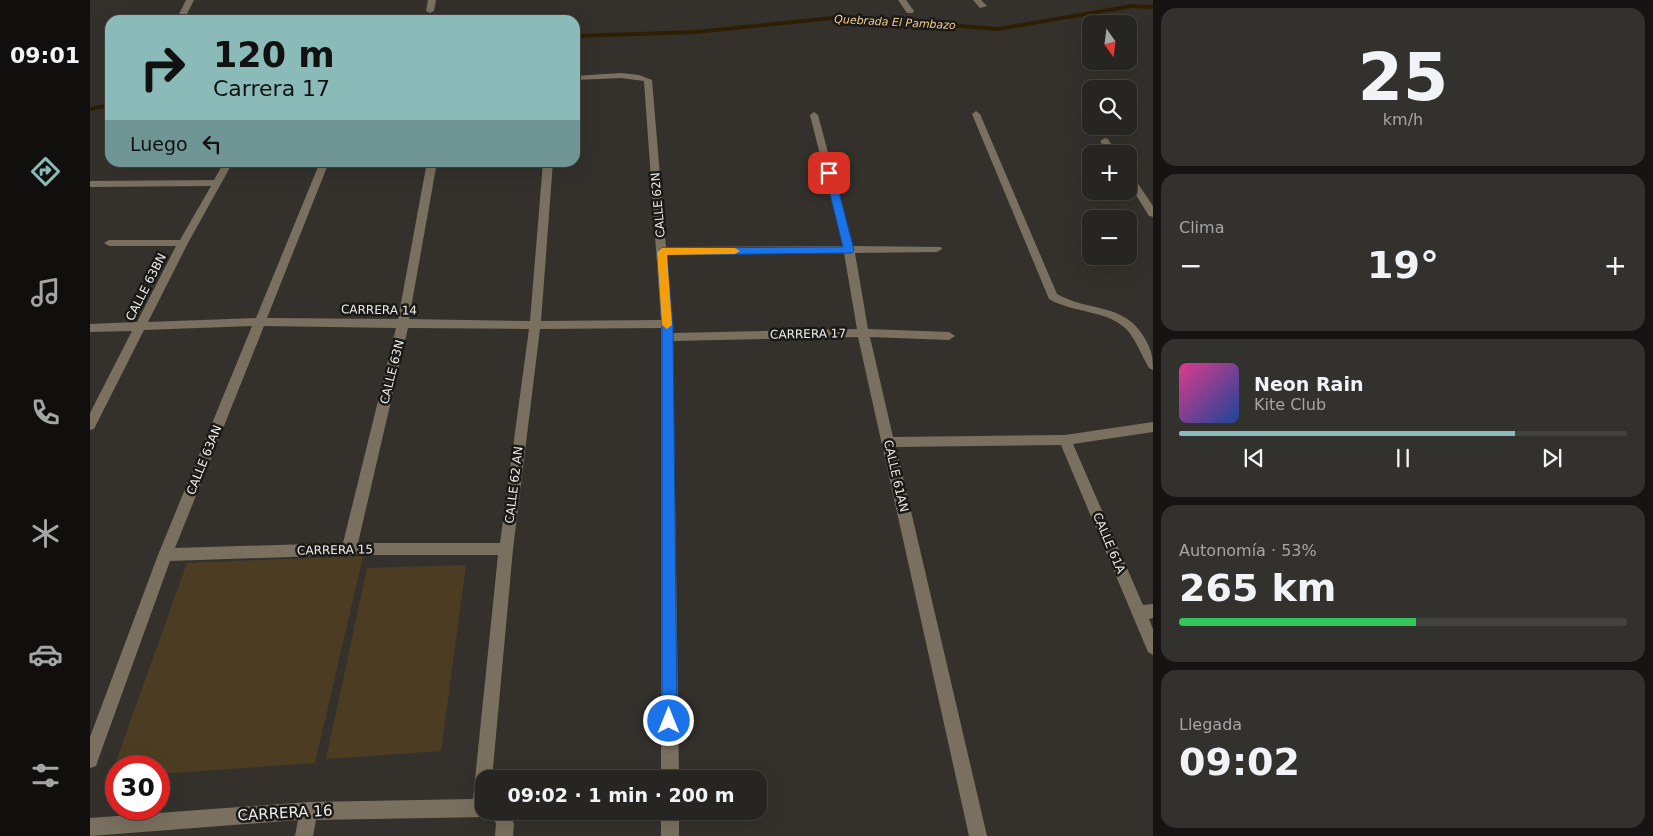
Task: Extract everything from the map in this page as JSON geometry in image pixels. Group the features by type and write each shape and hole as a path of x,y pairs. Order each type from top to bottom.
{"street":[{"path":"182,15 190,0"},
{"path":"430,11 432,0"},
{"path":"902,0 910,11"},
{"name":"CALLE 62N","path":"580,78 622,76 639,77 648,80 667,324 670,770"},
{"path":"976,114 1053,296 1062,303 1122,320 1131,327 1153,365"},
{"name":"CALLE 61AN","path":"814,115 849,250 863,333 978,836"},
{"path":"1105,141 1107,145"},
{"name":"CALLE 63BN","path":"90,425 183,243 226,167"},
{"name":"CALLE 63AN","path":"90,760 165,555 323,167"},
{"name":"CALLE 63N","path":"349,549 403,324 431,167"},
{"name":"CALLE 62 AN","path":"486,770 506,549 535,325 548,167"},
{"path":"90,184 218,183"},
{"path":"1137,190 1153,214"},
{"path":"109,243 183,243"},
{"path":"662,252 937,249"},
{"name":"CARRERA 14","path":"90,328 261,322 535,325 667,324"},
{"name":"CARRERA 17","path":"666,337 863,333 950,336"},
{"path":"888,442 1065,440 1153,427"},
{"name":"CALLE 61A","path":"1065,440 1146,612 1153,647"},
{"name":"CARRERA 15","path":"165,555 349,549 506,549"},
{"name":"CARRERA 16","path":"90,827 309,811 475,808"},
{"path":"304,836 309,811"},
{"path":"503,820 504,836"},
{"path":"670,820 670,836"}],"shaded area":[{"path":"363,556 315,763 170,773 170,755 118,755 187,563"},
{"path":"466,565 441,751 326,759 367,568"}],"waterway":[{"name":"Quebrada El Pambazo","path":"580,36 696,32 842,17 998,29 1132,6 1153,7"},
{"name":"Quebrada El Pambazo","path":"90,109 105,106"}],"slow traffic":[{"path":"667,325 662,252 735,251"}],"route":[{"path":"669,721 667,324 662,252 849,250 829,173"}]}
